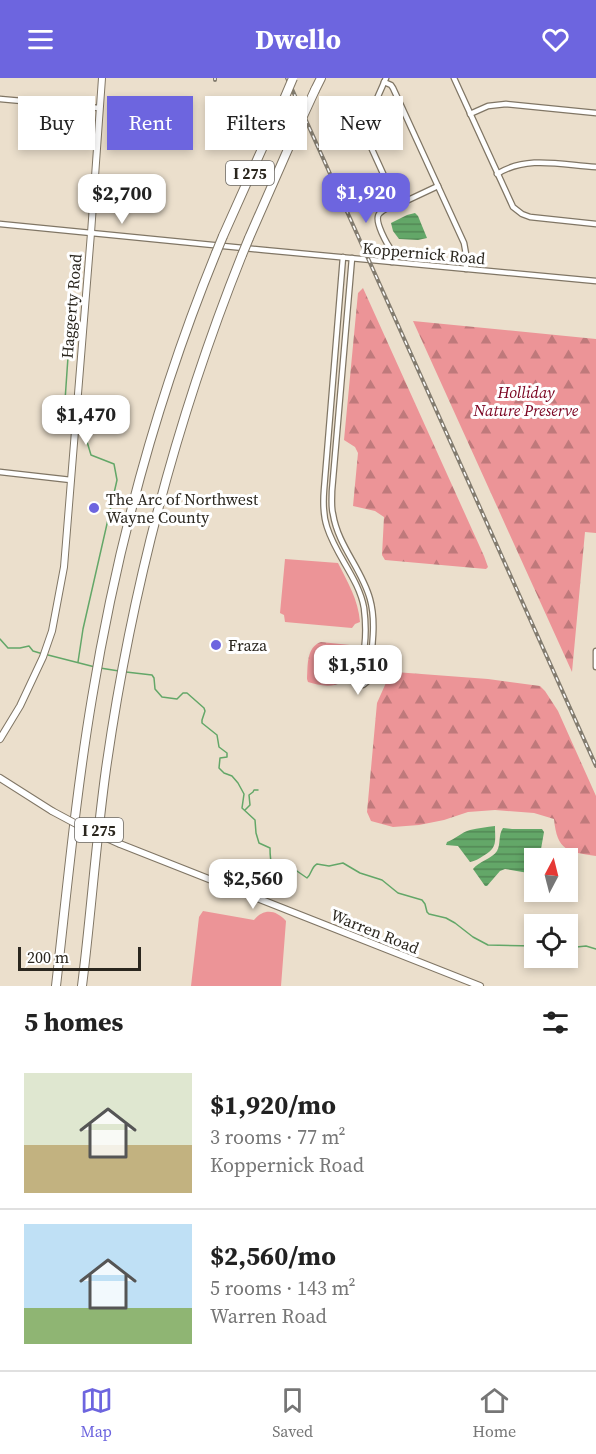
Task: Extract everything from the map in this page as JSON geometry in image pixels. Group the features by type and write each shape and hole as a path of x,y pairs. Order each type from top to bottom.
{"highway":[{"name":"I 275","path":"57,986 79,784 97,668 117,570 151,442 177,358 223,236 293,78"},
{"name":"I 275","path":"82,986 106,771 122,671 152,534 170,466 217,323 249,238 321,78"}],"main road":[{"name":"Haggerty Road","path":"0,739 23,700 44,654 52,631 64,567 102,78"},
{"name":"Warren Road","path":"0,778 52,811 120,844 480,986"}],"street":[{"path":"454,78 509,200 518,212 526,216 596,224"},
{"path":"396,202 363,128 385,80 393,88 465,248 466,269"},
{"path":"0,99 99,108"},
{"path":"470,114 488,106 506,104 596,113"},
{"path":"497,174 509,167 528,162 596,167"},
{"path":"396,202 404,202 438,186"},
{"path":"392,262 393,252 388,247 377,218 380,213 391,208 396,202"},
{"name":"Koppernick Road","path":"0,224 596,281"},
{"path":"343,257 324,484 324,514 334,544 361,598 365,622 362,657 353,677 357,684 363,685 368,681 371,658 373,622 370,597 341,540 332,513 352,258"},
{"path":"339,308 347,308"},
{"path":"335,356 343,357"},
{"path":"330,409 339,410"},
{"path":"0,472 71,480"},
{"path":"324,484 333,484"},
{"path":"334,544 341,540"},
{"path":"596,651 596,667"},
{"path":"362,657 371,658"}],"green space":[{"path":"363,288 484,556 488,567 486,569 385,560 382,555 384,517 375,511 353,506 358,453 355,447 344,440 358,293"},
{"name":"Holliday Nature Preserve","path":"413,321 596,339 596,533 585,532 572,672"},
{"path":"285,559 338,563 355,598 360,622 352,628 285,622 284,615 280,613"},
{"path":"321,642 350,645 350,650 344,657 340,683 336,685 308,682 310,652 316,644"},
{"path":"395,672 488,679 540,686 558,711 596,796 596,856 578,853 578,848 566,848 558,838 554,819 534,813 495,810 468,812 419,825 393,827 371,821 367,812 377,703 389,676"},
{"path":"203,911 254,920 266,912 282,917 286,921 281,986 191,986 199,917"}],"shaded area":[{"path":"415,213 427,238 399,239 391,223"},
{"path":"495,826 495,840 491,850 470,862 458,846 446,845 447,842 467,831"},
{"path":"503,828 542,829 544,832 541,848 524,848 524,872 505,869 485,886 473,869 497,851"}],"waterway":[{"path":"67,420 64,415 68,357"},
{"path":"78,662 83,629 117,480 114,464 91,455 85,435"},
{"path":"0,639 8,648 29,646 33,651 43,654"},
{"path":"48,655 95,667"},
{"path":"100,668 119,671"},
{"path":"126,672 152,675 155,689 162,697 177,699 183,693 187,693 204,708 202,723 217,735 219,747 227,753 227,757 220,758 219,768 238,783 244,794 242,808 255,820 259,843 270,848 272,867 277,874 285,874 294,869 307,878 317,864 329,866 343,863 360,873 382,880 398,893 422,900 429,914 446,918 488,945 524,946"},
{"path":"245,810 250,805 249,795 254,790 258,790"},
{"path":"578,947 596,949"}],"railway":[{"path":"287,78 596,766"}],"place":[{"name":"The Arc of Northwest Wayne County","path":"94,508"},
{"name":"Fraza","path":"216,645"}]}
